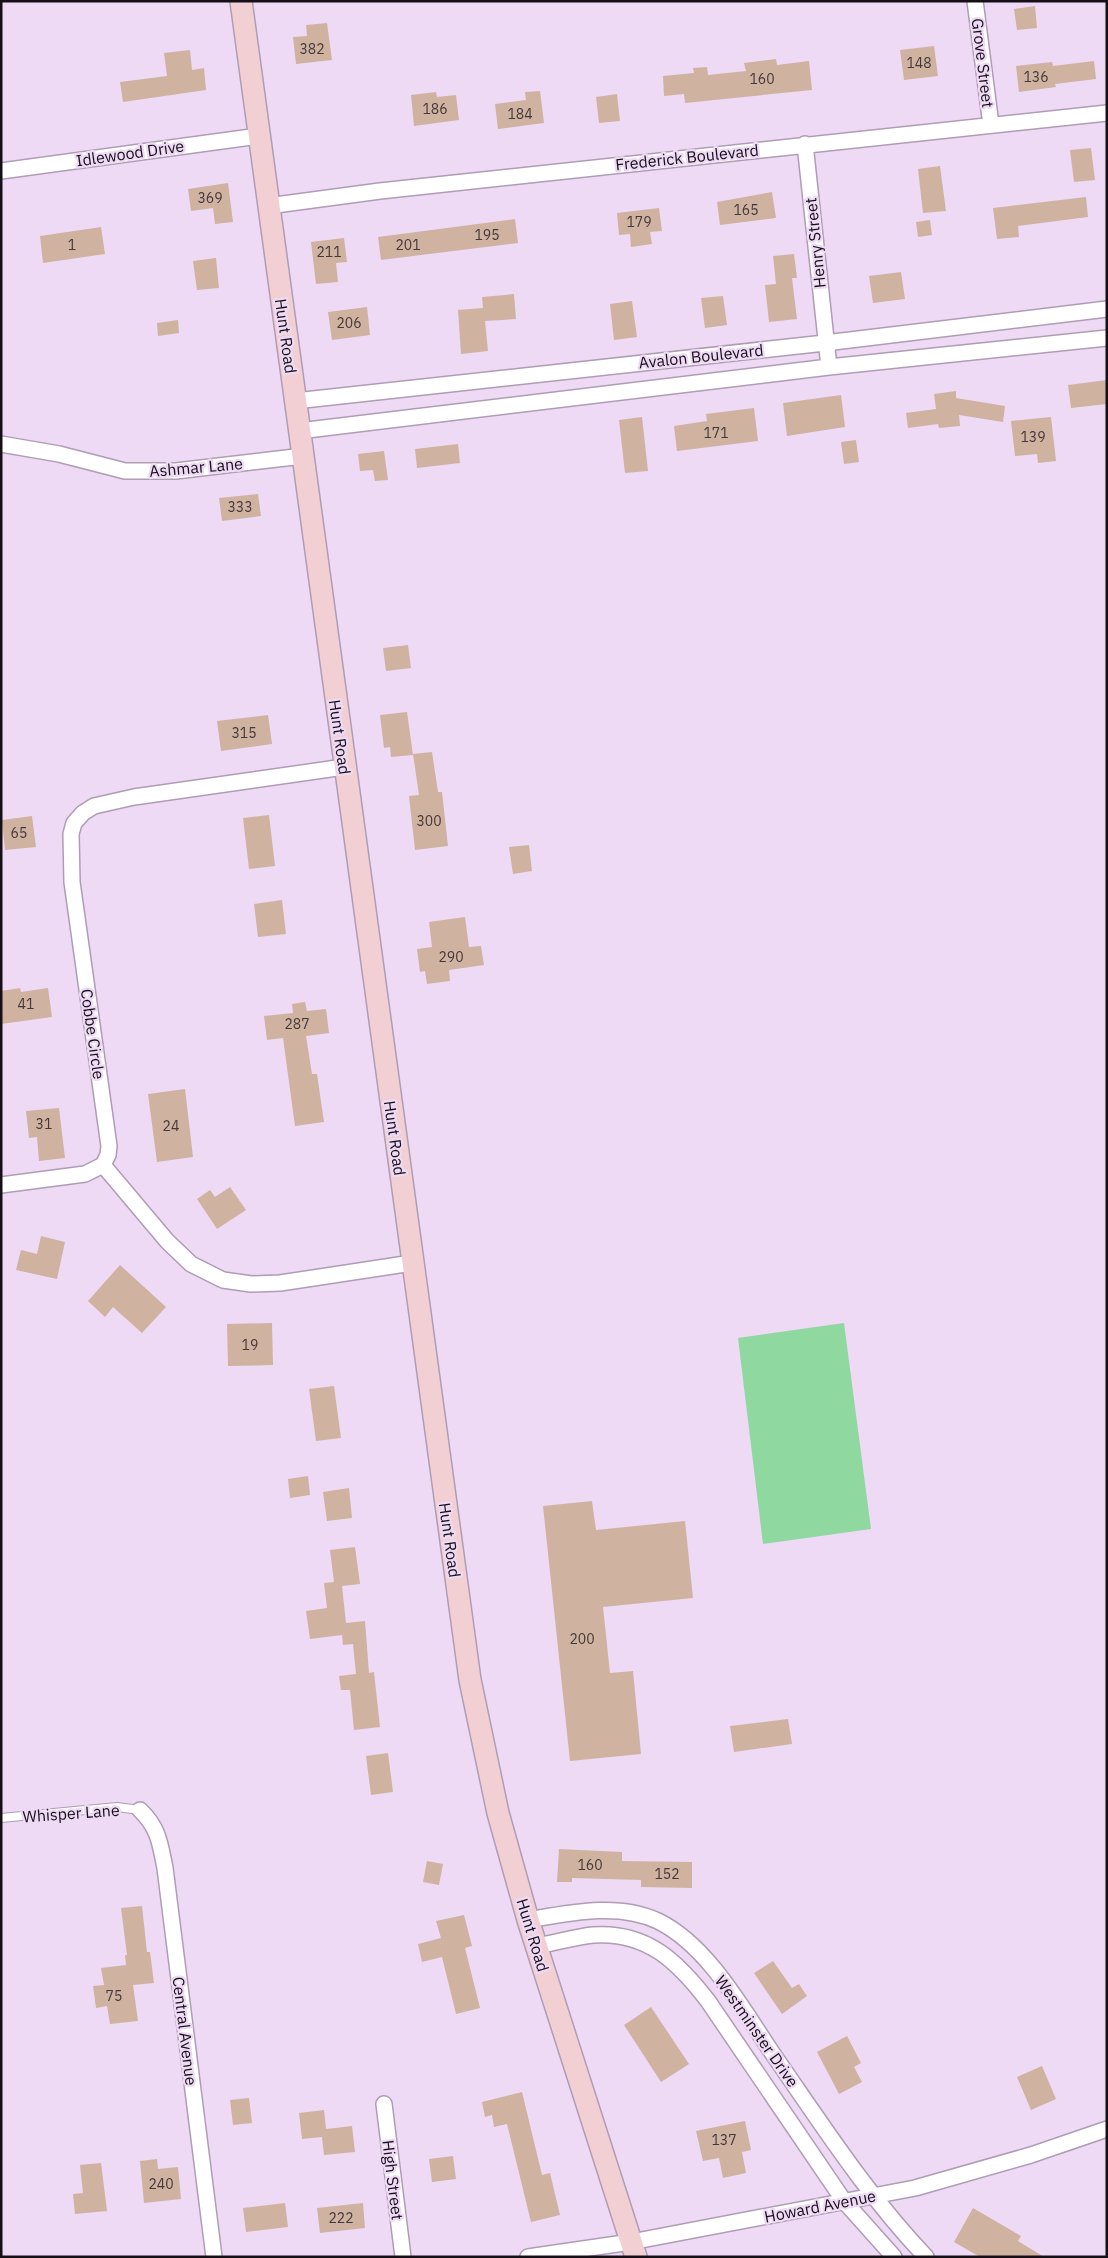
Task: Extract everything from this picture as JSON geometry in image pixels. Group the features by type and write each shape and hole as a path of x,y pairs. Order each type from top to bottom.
{"street":[{"name":"Hunt Road","path":"241,1 470,1680 498,1814 528,1920 634,2250"},
{"name":"Grove Street","path":"975,1 991,125"},
{"name":"Frederick Boulevard","path":"268,206 380,191 1107,113"},
{"name":"Idlewood Drive","path":"1,170 259,136"},
{"name":"Henry Street","path":"805,144 829,368"},
{"name":"Avalon Boulevard","path":"295,401 825,343 1107,309"},
{"name":"Avalon Boulevard","path":"299,431 829,368 1107,338"},
{"name":"Ashmar Lane","path":"1,444 60,454 125,471 176,471 303,456"},
{"name":"Cobbe Circle","path":"103,1165 108,1155 109,1146 72,882 72,834 74,823 83,812 94,806 134,797 344,766"},
{"path":"1,1185 85,1174 103,1165 191,1264 223,1280 251,1284 280,1283 412,1263"},
{"name":"Central Avenue","path":"140,1810 152,1821 159,1839 165,1868 214,2257"},
{"name":"Westminster Drive","path":"528,1920 583,1911 629,1913 657,1920 678,1933 714,1969 873,2197 926,2257"},
{"name":"Westminster Drive","path":"536,1946 592,1935 611,1935 633,1939 653,1947 671,1959 688,1974 708,2001 844,2201 894,2257"},
{"name":"High Street","path":"384,2104 403,2257"},
{"name":"Howard Avenue","path":"528,2257 634,2250 844,2201 915,2188 1031,2155 1107,2129"}],"lane":[{"name":"Whisper Lane","path":"1,1818 117,1807 140,1810"}],"green space":[{"path":"844,1323 871,1529 763,1544 738,1338"}],"building":[{"path":"1035,6 1037,28 1017,30 1014,9"},
{"path":"327,23 332,60 296,64 293,37 307,36 306,25"},
{"path":"934,46 938,76 904,80 900,50"},
{"path":"190,50 192,70 204,68 206,90 123,102 120,82 167,76 164,53"},
{"path":"776,59 777,65 809,61 812,90 685,103 684,94 664,96 663,76 694,73 693,68 707,67 708,75 746,71 744,63"},
{"path":"1094,61 1096,79 1055,84 1056,87 1019,92 1016,66 1052,62 1053,66"},
{"path":"540,91 544,123 498,129 495,104 526,100 525,92"},
{"path":"436,92 437,97 456,95 459,120 414,126 411,95"},
{"path":"617,94 620,121 599,123 596,97"},
{"path":"1091,148 1095,180 1074,182 1070,150"},
{"path":"940,166 946,211 923,213 918,169"},
{"path":"228,183 233,222 215,224 213,208 191,211 188,189"},
{"path":"772,192 776,218 720,225 717,202"},
{"path":"1086,197 1088,217 1018,226 1019,237 997,239 993,208"},
{"path":"659,208 662,231 650,232 652,244 631,247 630,234 619,235 617,213"},
{"path":"515,219 518,243 381,260 378,237"},
{"path":"930,220 932,235 918,237 916,222"},
{"path":"101,227 105,254 43,263 40,236"},
{"path":"344,238 347,262 336,263 338,282 316,284 311,242"},
{"path":"794,254 797,278 792,278 797,319 769,322 765,285 776,284 773,256"},
{"path":"216,258 219,288 197,290 193,261"},
{"path":"901,272 905,299 873,303 869,276"},
{"path":"514,294 516,319 485,321 488,351 461,354 458,310 483,308 482,297"},
{"path":"723,296 727,325 705,328 701,298"},
{"path":"632,301 637,337 614,340 610,304"},
{"path":"367,307 370,335 332,340 328,312"},
{"path":"178,320 179,333 158,336 157,323"},
{"path":"1107,380 1107,404 1071,408 1068,385"},
{"path":"956,391 956,398 1005,406 1003,422 959,415 960,426 939,428 938,424 908,428 906,413 936,409 934,394"},
{"path":"841,395 845,427 787,436 783,403"},
{"path":"754,408 758,441 677,451 674,426 707,421 706,414"},
{"path":"642,417 648,471 625,473 619,420"},
{"path":"1051,417 1056,461 1038,463 1037,454 1015,456 1011,421"},
{"path":"856,440 859,462 844,464 841,442"},
{"path":"458,444 460,463 417,468 415,449"},
{"path":"384,451 388,480 375,481 373,470 360,471 358,454"},
{"path":"258,494 261,516 222,521 219,498"},
{"path":"408,645 411,668 386,671 383,648"},
{"path":"407,712 413,755 391,757 390,747 384,748 380,715"},
{"path":"268,715 272,744 221,751 217,721"},
{"path":"432,752 438,792 442,792 448,846 415,850 409,796 419,795 413,754"},
{"path":"269,815 275,866 249,869 243,818"},
{"path":"32,816 36,847 5,850 2,820"},
{"path":"529,845 532,871 513,874 509,847"},
{"path":"282,900 286,934 258,937 254,904"},
{"path":"465,917 469,947 481,946 484,965 449,970 450,981 427,984 425,971 420,972 417,949 432,947 429,922"},
{"path":"20,988 21,992 48,988 52,1017 1,1024 1,991"},
{"path":"305,1002 307,1011 326,1009 329,1033 306,1036 312,1074 317,1074 324,1122 295,1126 283,1038 267,1040 264,1016 293,1013 292,1004"},
{"path":"185,1089 193,1157 157,1162 148,1094"},
{"path":"59,1108 65,1158 39,1161 37,1137 29,1138 26,1111"},
{"path":"230,1187 246,1210 217,1229 197,1199 210,1190 215,1197"},
{"path":"41,1236 65,1242 57,1279 16,1270 21,1250 37,1254"},
{"path":"120,1265 166,1307 142,1333 113,1307 105,1317 88,1301"},
{"path":"272,1323 273,1365 228,1366 227,1324"},
{"path":"334,1386 341,1438 316,1441 309,1389"},
{"path":"308,1476 310,1495 290,1498 288,1479"},
{"path":"349,1488 352,1518 327,1521 323,1492"},
{"path":"592,1501 596,1530 685,1521 693,1598 603,1607 610,1673 633,1671 641,1754 570,1761 543,1506"},
{"path":"355,1547 360,1584 342,1586 346,1623 365,1621 369,1673 374,1672 380,1727 354,1730 350,1690 341,1690 339,1676 356,1674 353,1644 343,1645 342,1635 310,1639 306,1611 327,1608 324,1583 334,1582 330,1550"},
{"path":"788,1719 792,1744 734,1752 730,1726"},
{"path":"388,1753 393,1792 371,1795 366,1756"},
{"path":"559,1849 622,1852 622,1861 692,1862 692,1888 641,1887 641,1880 572,1878 572,1882 557,1882"},
{"path":"427,1861 443,1864 439,1885 423,1882"},
{"path":"142,1906 147,1952 150,1952 154,1983 133,1985 138,2021 110,2024 107,2006 96,2008 93,1986 104,1985 101,1968 126,1965 125,1955 127,1955 121,1908"},
{"path":"464,1915 472,1946 465,1948 480,2008 456,2014 442,1957 422,1962 418,1944 441,1938 436,1921"},
{"path":"773,1961 792,1988 799,1984 807,1996 782,2014 754,1973"},
{"path":"651,2007 689,2064 661,2082 624,2025"},
{"path":"847,2036 861,2063 854,2067 862,2082 839,2094 817,2052"},
{"path":"1042,2066 1056,2099 1031,2110 1017,2077"},
{"path":"522,2092 542,2175 550,2173 560,2215 531,2222 507,2124 494,2127 492,2115 485,2117 482,2102"},
{"path":"249,2098 252,2123 233,2125 230,2100"},
{"path":"324,2110 326,2129 352,2126 355,2152 324,2155 322,2137 302,2139 299,2113"},
{"path":"745,2121 751,2150 742,2152 746,2173 723,2178 719,2158 703,2161 696,2131"},
{"path":"453,2156 456,2179 432,2182 429,2159"},
{"path":"157,2159 158,2169 178,2167 181,2199 144,2203 140,2161"},
{"path":"101,2163 107,2211 75,2214 73,2194 83,2193 80,2165"},
{"path":"285,2203 288,2227 246,2232 243,2208"},
{"path":"363,2203 365,2228 320,2233 317,2208"},
{"path":"973,2208 1021,2236 1018,2241 1044,2257 980,2257 954,2242"}]}
